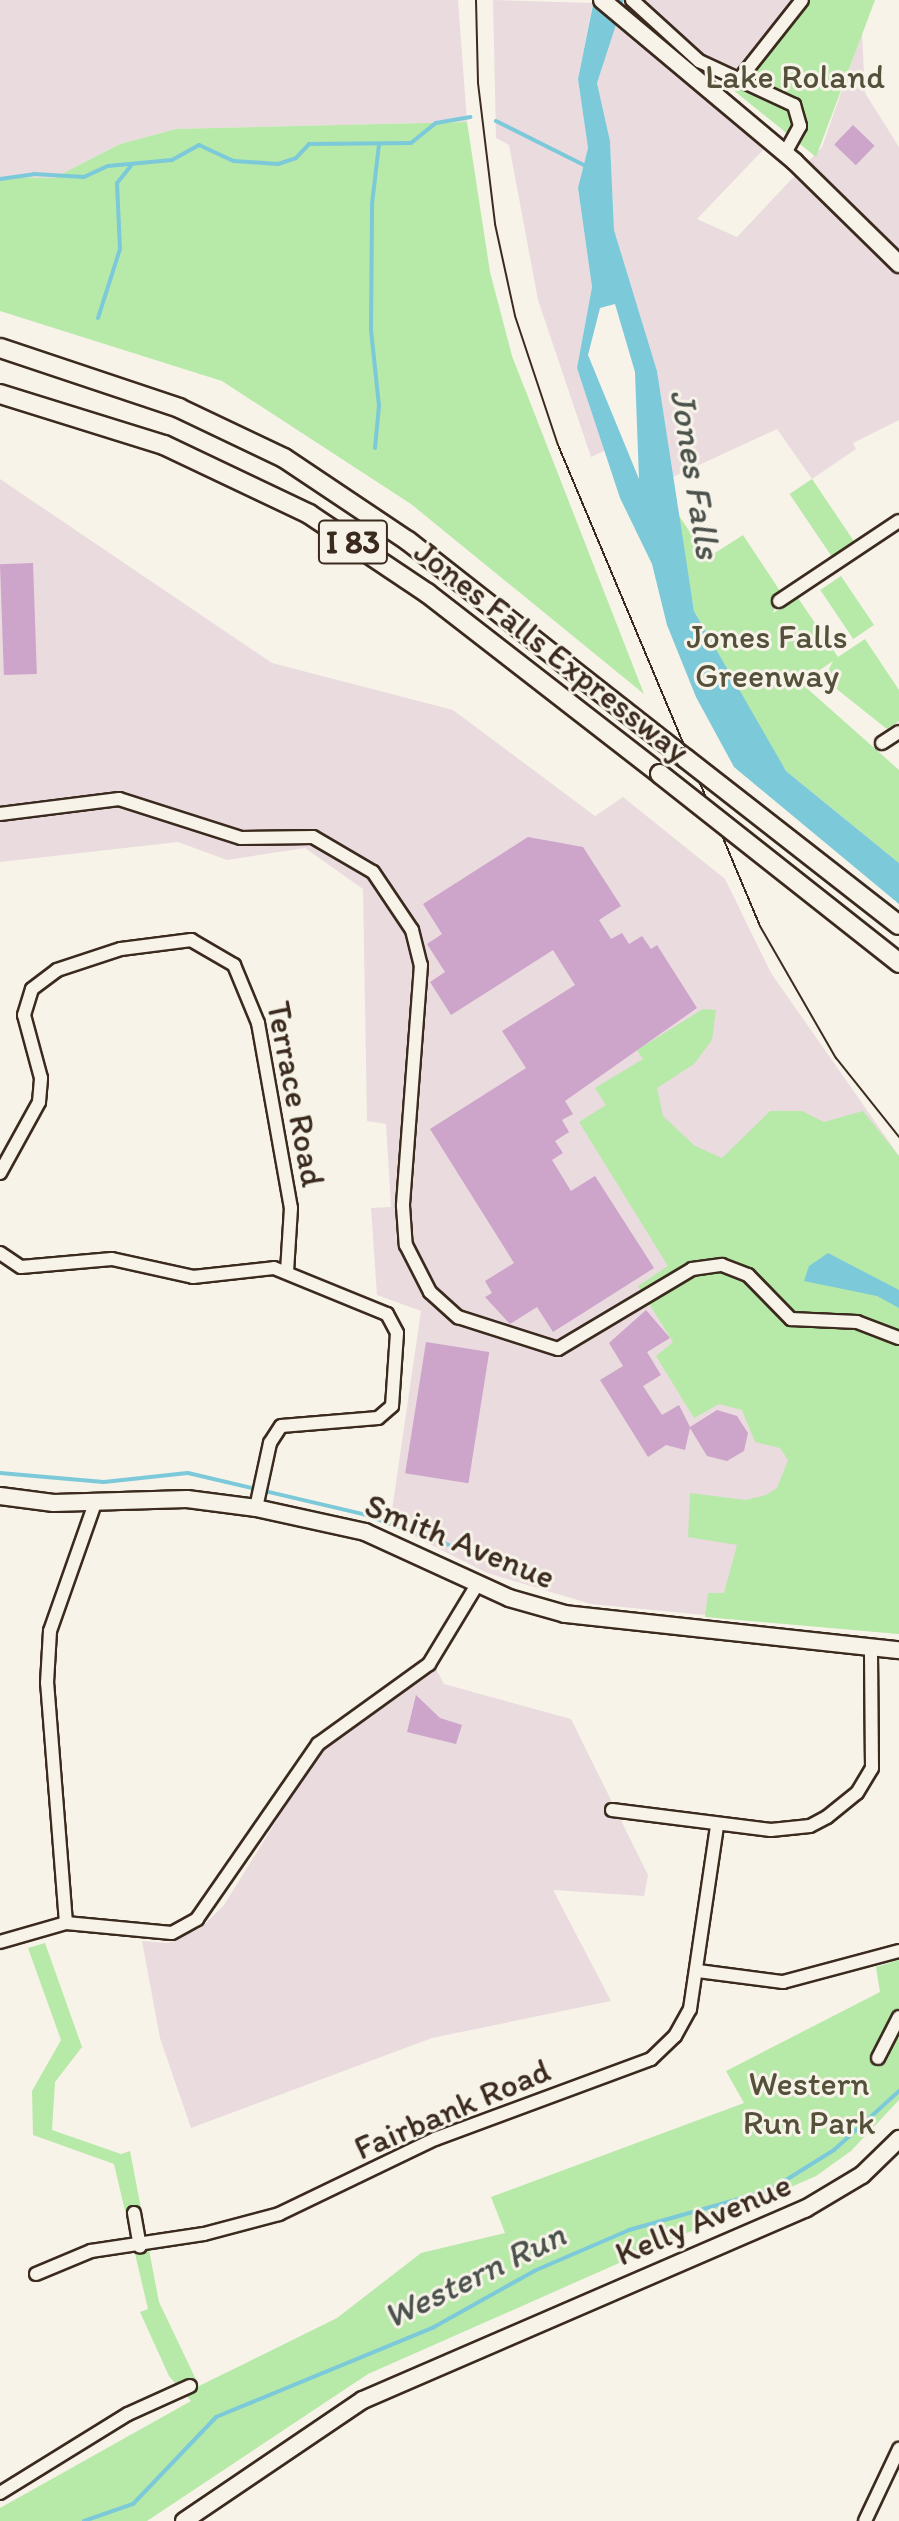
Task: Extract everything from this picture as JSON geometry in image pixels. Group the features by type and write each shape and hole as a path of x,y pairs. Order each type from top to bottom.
{"highway":[{"name":"Jones Falls Expressway","path":"0,348 112,381 284,458 408,541 899,925"},
{"name":"Jones Falls Expressway","path":"0,394 164,445 309,514 427,593 899,963"}],"main road":[{"path":"602,0 785,153 899,264"},
{"name":"Smith Avenue","path":"0,1496 95,1503 164,1498 256,1508 365,1532 534,1606 598,1620 871,1652 899,1650"},
{"name":"Kelly Avenue","path":"184,2521 363,2400 805,2209 862,2175 899,2139"}],"street":[{"path":"632,0 699,61 794,105 800,126 785,153"},
{"path":"738,81 802,0"},
{"path":"779,601 899,521"},
{"path":"882,743 899,732"},
{"path":"0,814 119,799 241,838 313,837 373,872 412,930 421,965 406,1245 430,1292 458,1317 558,1349 692,1269 722,1265 748,1275 791,1319 857,1322 899,1338"},
{"name":"Terrace Road","path":"0,1173 39,1102 41,1078 24,1015 32,989 57,970 121,949 191,940 234,965 257,1019 291,1208 287,1271"},
{"path":"0,1253 21,1267 112,1259 193,1277 257,1267 287,1271 387,1314 397,1333 398,1388 392,1406 378,1418 281,1426 270,1443 256,1508"},
{"path":"66,1923 48,1711 50,1631 95,1503"},
{"path":"0,1942 66,1923 172,1933 197,1919 318,1744 429,1664 478,1583"},
{"path":"612,1810 717,1826 801,1828 857,1793 872,1768 871,1652"},
{"name":"Fairbank Road","path":"36,2274 91,2251 140,2246 279,2214 435,2139 635,2067 675,2036 690,2009 717,1826"},
{"path":"698,1971 783,1982 899,1951"},
{"path":"878,2058 899,2017"},
{"path":"134,2213 140,2246"},
{"path":"0,2493 128,2414 190,2386"},
{"path":"865,2521 899,2449"}],"shaded area":[{"path":"0,0 458,0 467,122 176,129 120,144 54,178 0,177"},
{"path":"493,0 593,3 578,79 588,148 578,189 592,287 577,368 608,449 591,457 538,300 509,145 496,138"},
{"path":"640,0 796,0 727,85"},
{"path":"613,23 764,149 697,219 737,237 822,147 862,33 865,93 899,147 899,420 853,443 856,449 812,479 777,429 673,477 657,371 614,230 610,141 597,83"},
{"path":"0,479 272,663 453,710 595,816 623,797 725,879 771,973 899,1156 899,1634 591,1604 487,1573 390,1524 421,1311 377,1295 371,1208 391,1207 386,1124 367,1121 363,889 305,848 227,860 178,842 0,862"},
{"path":"436,1669 444,1684 571,1719 648,1875 644,1896 553,1890 611,2001 432,2038 191,2128 160,2038 142,1941 168,1943 202,1927 224,1905 319,1752"}],"green space":[{"name":"Lake Roland","path":"796,0 875,0 816,157 727,85"},
{"path":"467,122 490,272 512,356 644,694 411,504 222,381 0,311 0,177 54,178 120,144 176,129"},
{"name":"Jones Falls Greenway","path":"812,479 854,541 832,556 790,494"},
{"path":"678,514 707,558 743,535 780,591 773,613 798,598 838,657 865,639 899,690 899,721 887,729 824,679 833,661 801,683 899,770 899,863 786,771 694,611"},
{"name":"Jones Falls Greenway","path":"841,576 874,625 853,639 820,590"},
{"path":"703,1009 716,1010 712,1040 694,1064 657,1088 663,1116 695,1146 722,1158 770,1111 802,1111 824,1122 863,1111 899,1156 899,1634 705,1617 708,1593 724,1593 737,1545 688,1537 690,1493 746,1500 766,1495 777,1488 788,1460 780,1448 755,1442 742,1410 719,1404 694,1418 656,1356 673,1342 638,1286 668,1266 579,1122 606,1105 595,1088 643,1059 637,1050"},
{"name":"Western Run Park","path":"45,1943 82,2047 55,2082 52,2130 121,2154 130,2151 159,2302 199,2386 337,2318 421,2253 505,2233 491,2197 744,2103 726,2071 880,1992 876,1967 899,1960 899,2100 851,2151 816,2176 368,2374 147,2521 0,2521 0,2508 191,2401 169,2376 140,2312 148,2309 114,2164 33,2135 32,2091 61,2040 28,1948"}],"water":[{"name":"Jones Falls","path":"594,0 624,0 597,83 610,141 614,230 657,371 694,611 786,771 899,863 899,904 734,767 696,697 667,625 652,564 620,498 577,368 592,287 578,188 588,148 578,79","holes":["615,304 635,372 639,479 588,355 600,308"]},
{"path":"828,1253 899,1290 899,1308 877,1296 804,1281 809,1266"}],"building":[{"path":"853,125 875,146 856,165 834,144"},
{"path":"33,563 37,674 4,675 0,564"},
{"path":"528,837 583,847 621,906 599,920 611,939 622,933 629,944 642,936 651,949 657,945 697,1008 565,1101 573,1114 562,1120 569,1132 555,1141 563,1153 552,1160 571,1191 595,1176 654,1268 553,1332 537,1307 510,1324 485,1297 492,1293 485,1281 514,1263 430,1129 526,1068 502,1031 575,985 553,950 451,1015 430,982 445,972 427,944 442,934 423,904"},
{"path":"646,1310 670,1338 647,1352 661,1375 643,1386 662,1415 679,1405 690,1427 717,1410 737,1416 748,1433 744,1451 727,1461 707,1456 690,1428 685,1450 666,1445 648,1457 600,1380 623,1366 609,1343"},
{"path":"426,1342 489,1352 468,1483 405,1473"},
{"path":"416,1695 440,1718 462,1725 456,1744 407,1732"}],"waterway":[{"path":"0,179 34,174 84,177 108,166 172,160 199,145 234,161 278,164 296,158 309,144 411,143 436,123 470,117"},
{"path":"496,121 586,166"},
{"path":"375,448 379,406 371,330 372,204 379,144"},
{"path":"98,318 120,249 117,183 131,166"},
{"path":"0,1473 104,1482 188,1473 363,1514 449,1545"},
{"name":"Western Run","path":"84,2521 133,2504 216,2417 434,2327 534,2271 629,2230 770,2190 834,2150 899,2091"}],"tram line":[{"path":"476,0 478,83 495,224 515,316 558,445 760,926 836,1058 899,1137"}]}
